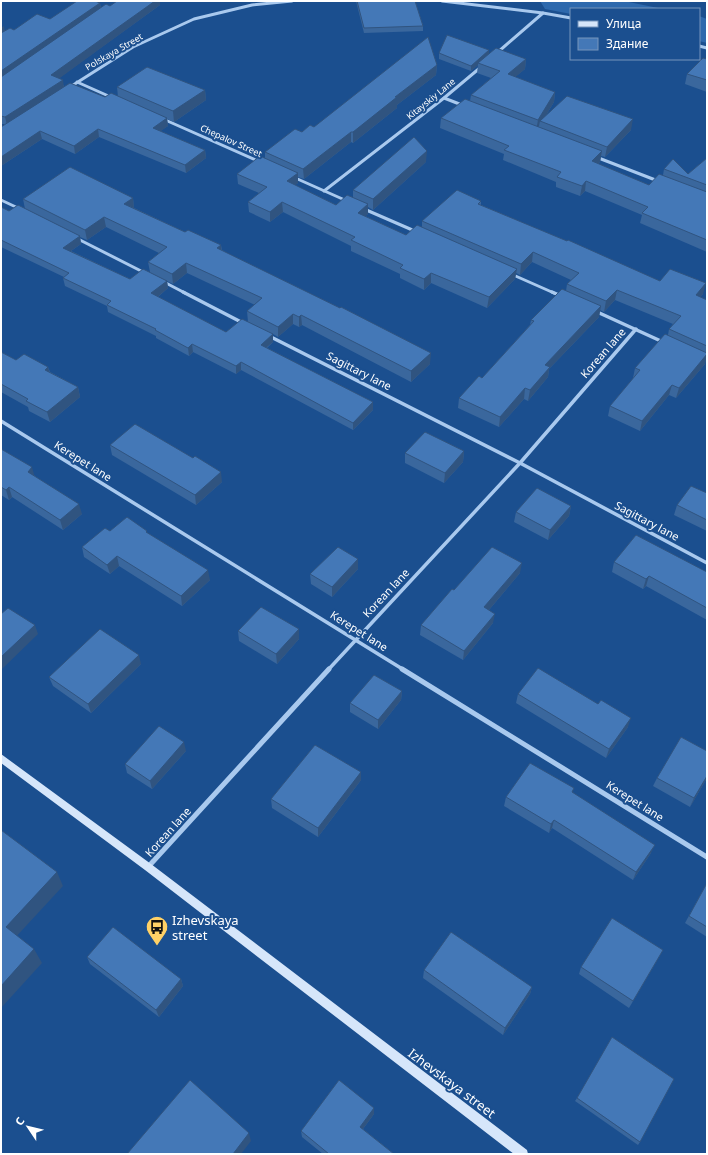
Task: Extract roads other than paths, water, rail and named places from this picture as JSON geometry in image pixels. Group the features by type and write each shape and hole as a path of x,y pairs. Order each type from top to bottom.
{"main road":[{"name":"Izhevskaya street","path":"1,758 148,868 523,1154"}],"street":[{"name":"Polskaya Street","path":"64,90 133,47 194,19 252,5 292,1"},
{"path":"442,1 543,13 570,18"},
{"path":"497,53 543,13"},
{"name":"Kitayskiy Lane","path":"324,191 444,98 485,63"},
{"path":"77,82 120,100"},
{"path":"444,98 466,107"},
{"name":"Chepalov Street","path":"156,116 261,163"},
{"path":"590,155 663,183"},
{"path":"289,175 353,204"},
{"path":"1,200 22,210"},
{"path":"360,207 418,233"},
{"path":"72,236 150,275"},
{"path":"505,271 563,297"},
{"path":"157,279 250,326"},
{"path":"592,310 664,342"},
{"name":"Korean lane","path":"148,868 356,639 520,463 636,330"},
{"name":"Sagittary lane","path":"264,333 520,463 707,563"},
{"name":"Kerepet lane","path":"1,421 707,857"}],"place":[{"name":"Izhevskaya street","path":"157,946"}]}
